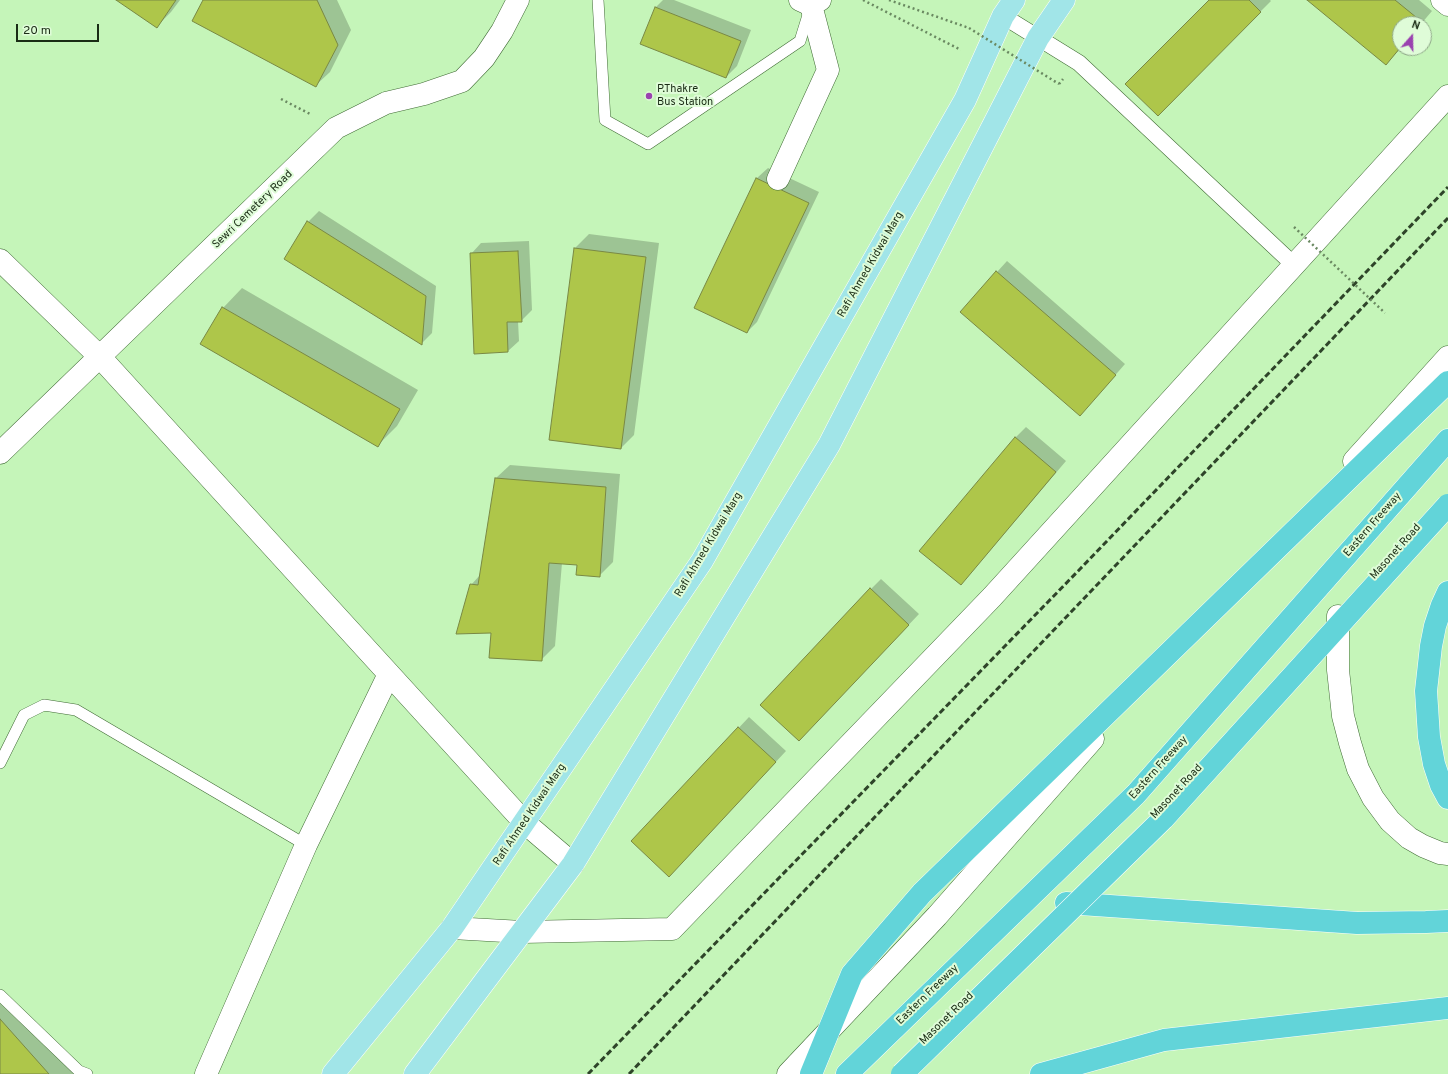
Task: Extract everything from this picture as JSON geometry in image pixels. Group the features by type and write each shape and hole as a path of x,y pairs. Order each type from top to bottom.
{"highway":[{"path":"811,1074 852,974 922,893 1448,382"},
{"name":"Eastern Freeway","path":"847,1074 1136,794 1448,440"},
{"path":"902,1074 1163,819 1448,505"},
{"path":"1448,592 1435,626 1431,646 1426,691 1429,737 1434,764 1441,785 1448,798"},
{"path":"1066,903 1357,923 1448,921"},
{"path":"1041,1074 1164,1040 1448,1008"}],"main road":[{"path":"415,1074 573,864 829,445 1038,38 1064,0"},
{"name":"Rafi Ahmed Kidwai Marg","path":"333,1074 452,928 525,823 702,561 965,100 1009,8"}],"street":[{"name":"Sewri Cemetery Road","path":"0,453 100,358 336,128 386,103 424,94 462,81 484,58 502,31 518,0"},
{"path":"1442,0 1448,5"},
{"path":"778,179 828,70 810,2"},
{"path":"1009,8 1038,38 1079,63 1294,265"},
{"path":"452,928 522,932 672,928 992,597 1448,96"},
{"path":"0,260 100,358 525,823 573,864"},
{"path":"788,1074 938,916 1189,629 1265,560 1448,357"},
{"name":"Masonet Road","path":"891,1074 1139,833 1448,494"},
{"path":"1338,616 1338,670 1343,716 1358,768 1373,798 1390,821 1409,838 1423,846 1440,853 1448,854"},
{"path":"206,1074 306,845 389,674"}],"lane":[{"path":"598,0 605,120 648,144 800,41 810,2"},
{"path":"0,763 24,714 44,705 76,710 306,845"},
{"path":"0,995 79,1071 87,1074"}],"path":[{"path":"863,0 983,61"},
{"path":"889,0 968,28 1059,84"},
{"path":"281,99 336,128"},
{"path":"1294,227 1385,313"}],"building":[{"path":"116,0 176,0 157,28"},
{"path":"203,0 317,0 338,45 316,87 192,21"},
{"path":"1209,0 1249,0 1261,12 1158,116 1125,84"},
{"path":"1307,0 1395,0 1415,16 1392,16 1392,56 1393,56 1386,65"},
{"path":"655,7 741,41 726,78 640,44"},
{"path":"756,178 809,203 747,333 694,308"},
{"path":"307,221 426,296 422,345 284,259"},
{"path":"574,248 646,257 621,449 549,440"},
{"path":"518,251 522,322 507,322 508,352 474,354 470,253"},
{"path":"996,271 1116,375 1080,416 960,312"},
{"path":"222,307 400,409 378,447 200,344"},
{"path":"1015,437 1056,472 961,585 919,551"},
{"path":"495,478 606,487 600,577 576,575 577,565 549,563 542,661 489,658 491,633 456,634 470,584 478,585"},
{"path":"870,588 909,625 799,741 760,705"},
{"path":"738,727 776,762 669,877 631,841"},
{"path":"0,1019 49,1074 0,1074"}],"railway":[{"path":"588,1074 1081,568 1448,187"},
{"path":"629,1074 1448,218"}],"place":[{"name":"P.Thakre Bus Station","path":"649,96"}]}
